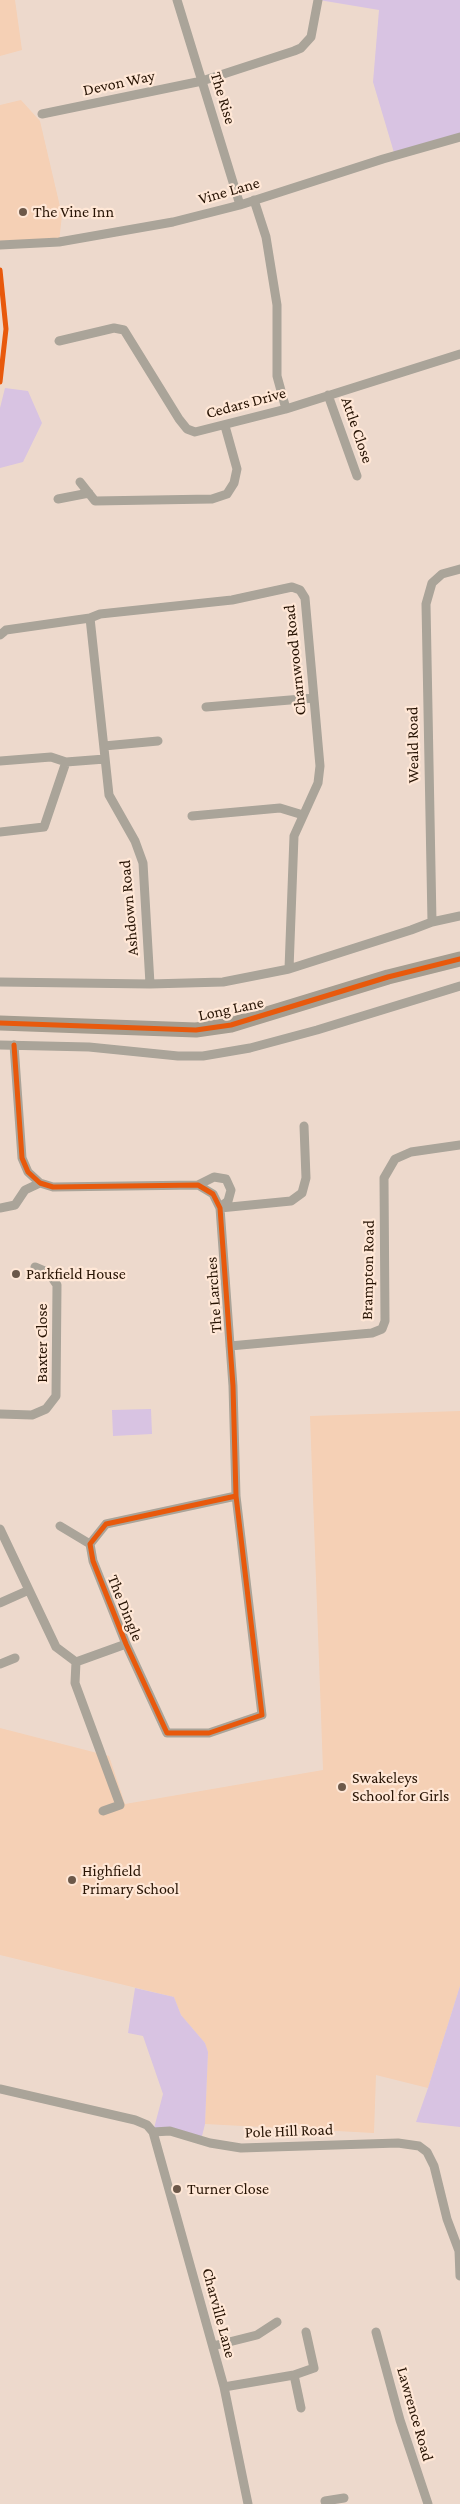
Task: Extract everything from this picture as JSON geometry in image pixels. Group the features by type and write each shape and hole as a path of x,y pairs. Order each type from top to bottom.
{"main road":[{"name":"Long Lane","path":"0,1023 196,1030 231,1025 388,977 460,959"}],"street":[{"name":"The Rise","path":"177,0 240,204"},
{"name":"Devon Way","path":"42,114 202,81 301,48 312,35 318,0"},
{"name":"Vine Lane","path":"0,245 83,239 173,222 254,200 460,137"},
{"path":"254,200 266,237 278,305 278,376 286,409"},
{"name":"Cedars Drive","path":"59,341 114,328 124,330 187,430 195,432 225,426 286,409 328,394 460,354"},
{"name":"Attle Close","path":"328,394 357,476"},
{"path":"80,482 95,501 212,499 227,494 234,483 236,469 225,426"},
{"path":"58,499 89,493"},
{"name":"Weald Road","path":"432,922 426,604 432,582 442,574 460,570"},
{"name":"Charnwood Road","path":"0,635 6,630 90,618 100,614 232,600 292,587 300,590 305,598 320,766 318,783 294,836 289,968"},
{"name":"Ashdown Road","path":"90,618 109,795 136,841 143,863 150,984"},
{"path":"206,707 314,698"},
{"path":"104,746 158,741"},
{"path":"0,761 51,757 66,762 105,759"},
{"path":"0,832 44,827 66,762"},
{"path":"192,816 280,808 303,816"},
{"name":"Long Lane","path":"0,982 150,984 223,982 289,968 432,922 460,916"},
{"path":"0,1045 89,1047 178,1056 203,1056 250,1048 317,1030 460,986"},
{"path":"0,1208 14,1205 26,1190 40,1183 28,1172 22,1158 14,1044"},
{"path":"198,1185 213,1194 220,1208 291,1201 302,1193 306,1178 304,1126"},
{"name":"Brampton Road","path":"230,1346 372,1332 382,1329 385,1321 384,1178 395,1159 411,1152 460,1145"},
{"name":"The Larches","path":"40,1183 53,1188 198,1185 214,1177 226,1179 231,1190 228,1201 220,1208 230,1346 236,1496 262,1715"},
{"name":"Baxter Close","path":"0,1414 32,1415 46,1409 56,1396 57,1285 49,1274 35,1267"},
{"path":"60,1526 90,1544 106,1524 236,1496"},
{"path":"0,1529 56,1648 76,1662"},
{"name":"The Dingle","path":"90,1544 93,1561 126,1644 166,1733 210,1734 262,1715"},
{"path":"0,1603 29,1590"},
{"path":"76,1662 126,1644"},
{"path":"0,1664 15,1658"},
{"path":"76,1662 76,1684 120,1805 103,1811"},
{"name":"Pole Hill Road","path":"0,2089 135,2120 147,2125 152,2132 170,2131 210,2143 241,2148 398,2143 419,2146 427,2152 434,2166 447,2219 459,2251 460,2276"},
{"name":"Charville Lane","path":"152,2132 224,2387 248,2504"},
{"path":"213,2346 257,2335 276,2322"},
{"path":"224,2387 294,2375 314,2368 306,2332"},
{"name":"Lawrence Road","path":"376,2332 400,2420 428,2504"},
{"path":"294,2375 301,2408"},
{"path":"326,2504 325,2502 344,2498"}],"shaded area":[{"path":"0,0 15,0 22,50 0,56"},
{"path":"319,0 460,0 460,136 395,156 373,82 379,10"},
{"path":"21,100 40,121 62,215 59,242 0,242 0,105"},
{"path":"5,388 28,391 42,423 23,462 0,468 0,408"},
{"path":"151,1409 152,1434 113,1436 112,1410"},
{"name":"Swakeleys School for Girls","path":"460,1411 460,1986 428,2088 376,2075 374,2133 205,2124 208,2052 205,2043 181,2015 174,1997 0,1955 0,1728 109,1756 125,1804 323,1770 310,1416"},
{"path":"460,1986 460,2127 416,2122 428,2088"},
{"path":"135,1988 174,1997 181,2015 205,2043 208,2052 205,2124 201,2140 153,2132 163,2094 143,2036 128,2033"}],"cycle path":[{"path":"0,270 6,329 0,382"},
{"path":"0,1023 196,1030 231,1025 388,977 460,959"},
{"path":"14,1045 22,1158 28,1172 40,1183 53,1187 198,1185 213,1194 220,1208 233,1386 236,1496 262,1715 209,1733 167,1733 126,1644 93,1561 90,1544 106,1524 236,1496"}],"place":[{"name":"The Vine Inn","path":"23,212"},
{"name":"Parkfield House","path":"16,1274"},
{"name":"Swakeleys School for Girls","path":"342,1787"},
{"name":"Highfield Primary School","path":"72,1880"},
{"name":"Turner Close","path":"177,2189"}]}
